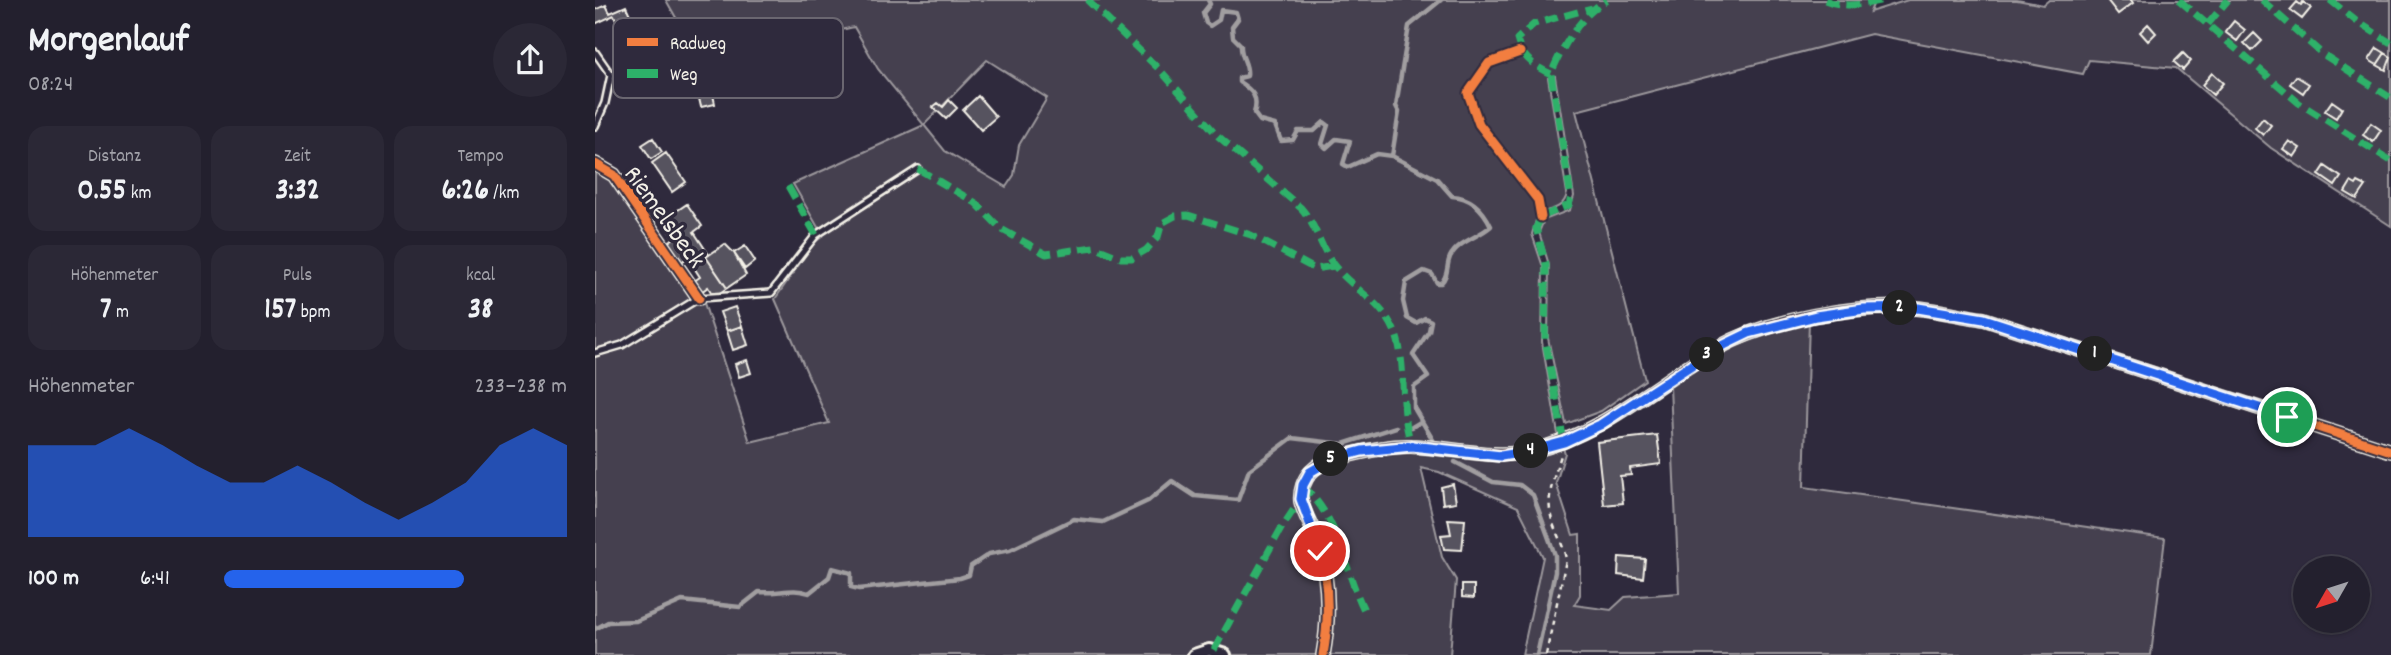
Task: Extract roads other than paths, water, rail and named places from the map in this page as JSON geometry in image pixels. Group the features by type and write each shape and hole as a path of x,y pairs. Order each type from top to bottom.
{"street":[{"name":"Riemelsbeck","path":"595,164 614,175 699,298"},
{"path":"1323,655 1329,615 1327,590 1320,551 1301,499 1303,485 1310,472 1332,459 1395,447 1412,446 1501,456 1564,442 1600,425 1716,349 1749,333 1816,316 1864,309 1918,308 1984,319 2391,451"},
{"path":"1194,655 1209,650 1225,655"}],"lane":[{"path":"595,52 611,75 605,103 595,126"},
{"path":"595,353 622,345 699,298 771,293 817,234 918,169"}],"waterway":[{"path":"1208,0 1210,4 1203,13 1210,26 1219,20 1221,10 1236,12 1238,19 1232,27 1233,37 1241,45 1247,72 1247,76 1239,78 1239,82 1253,94 1256,103 1254,113 1260,121 1275,125 1281,141 1293,140 1298,131 1314,131 1324,122 1328,125 1322,144 1326,148 1336,139 1350,141 1343,164 1348,167 1377,154 1392,156 1437,179 1452,196 1476,205 1491,226 1463,243 1454,252 1441,283 1437,283 1432,274 1424,271 1406,282 1403,301 1407,318 1416,323 1425,318 1431,321 1429,331 1413,355 1428,377 1414,387 1414,408 1433,440"},
{"path":"1392,156 1399,112 1396,106 1409,26 1441,0"},
{"path":"1412,427 1422,421"},
{"path":"595,629 608,622 636,621 682,601 740,607 759,592 809,593 829,577 832,568 851,573 851,587 859,589 960,578 969,575 971,566 989,554 1010,550 1074,519 1103,522 1148,501 1172,481 1195,496 1238,500 1249,470 1292,438 1343,444 1396,427"},
{"path":"1455,462 1493,482 1520,485 1533,495 1555,555 1555,572 1537,655"}]}
